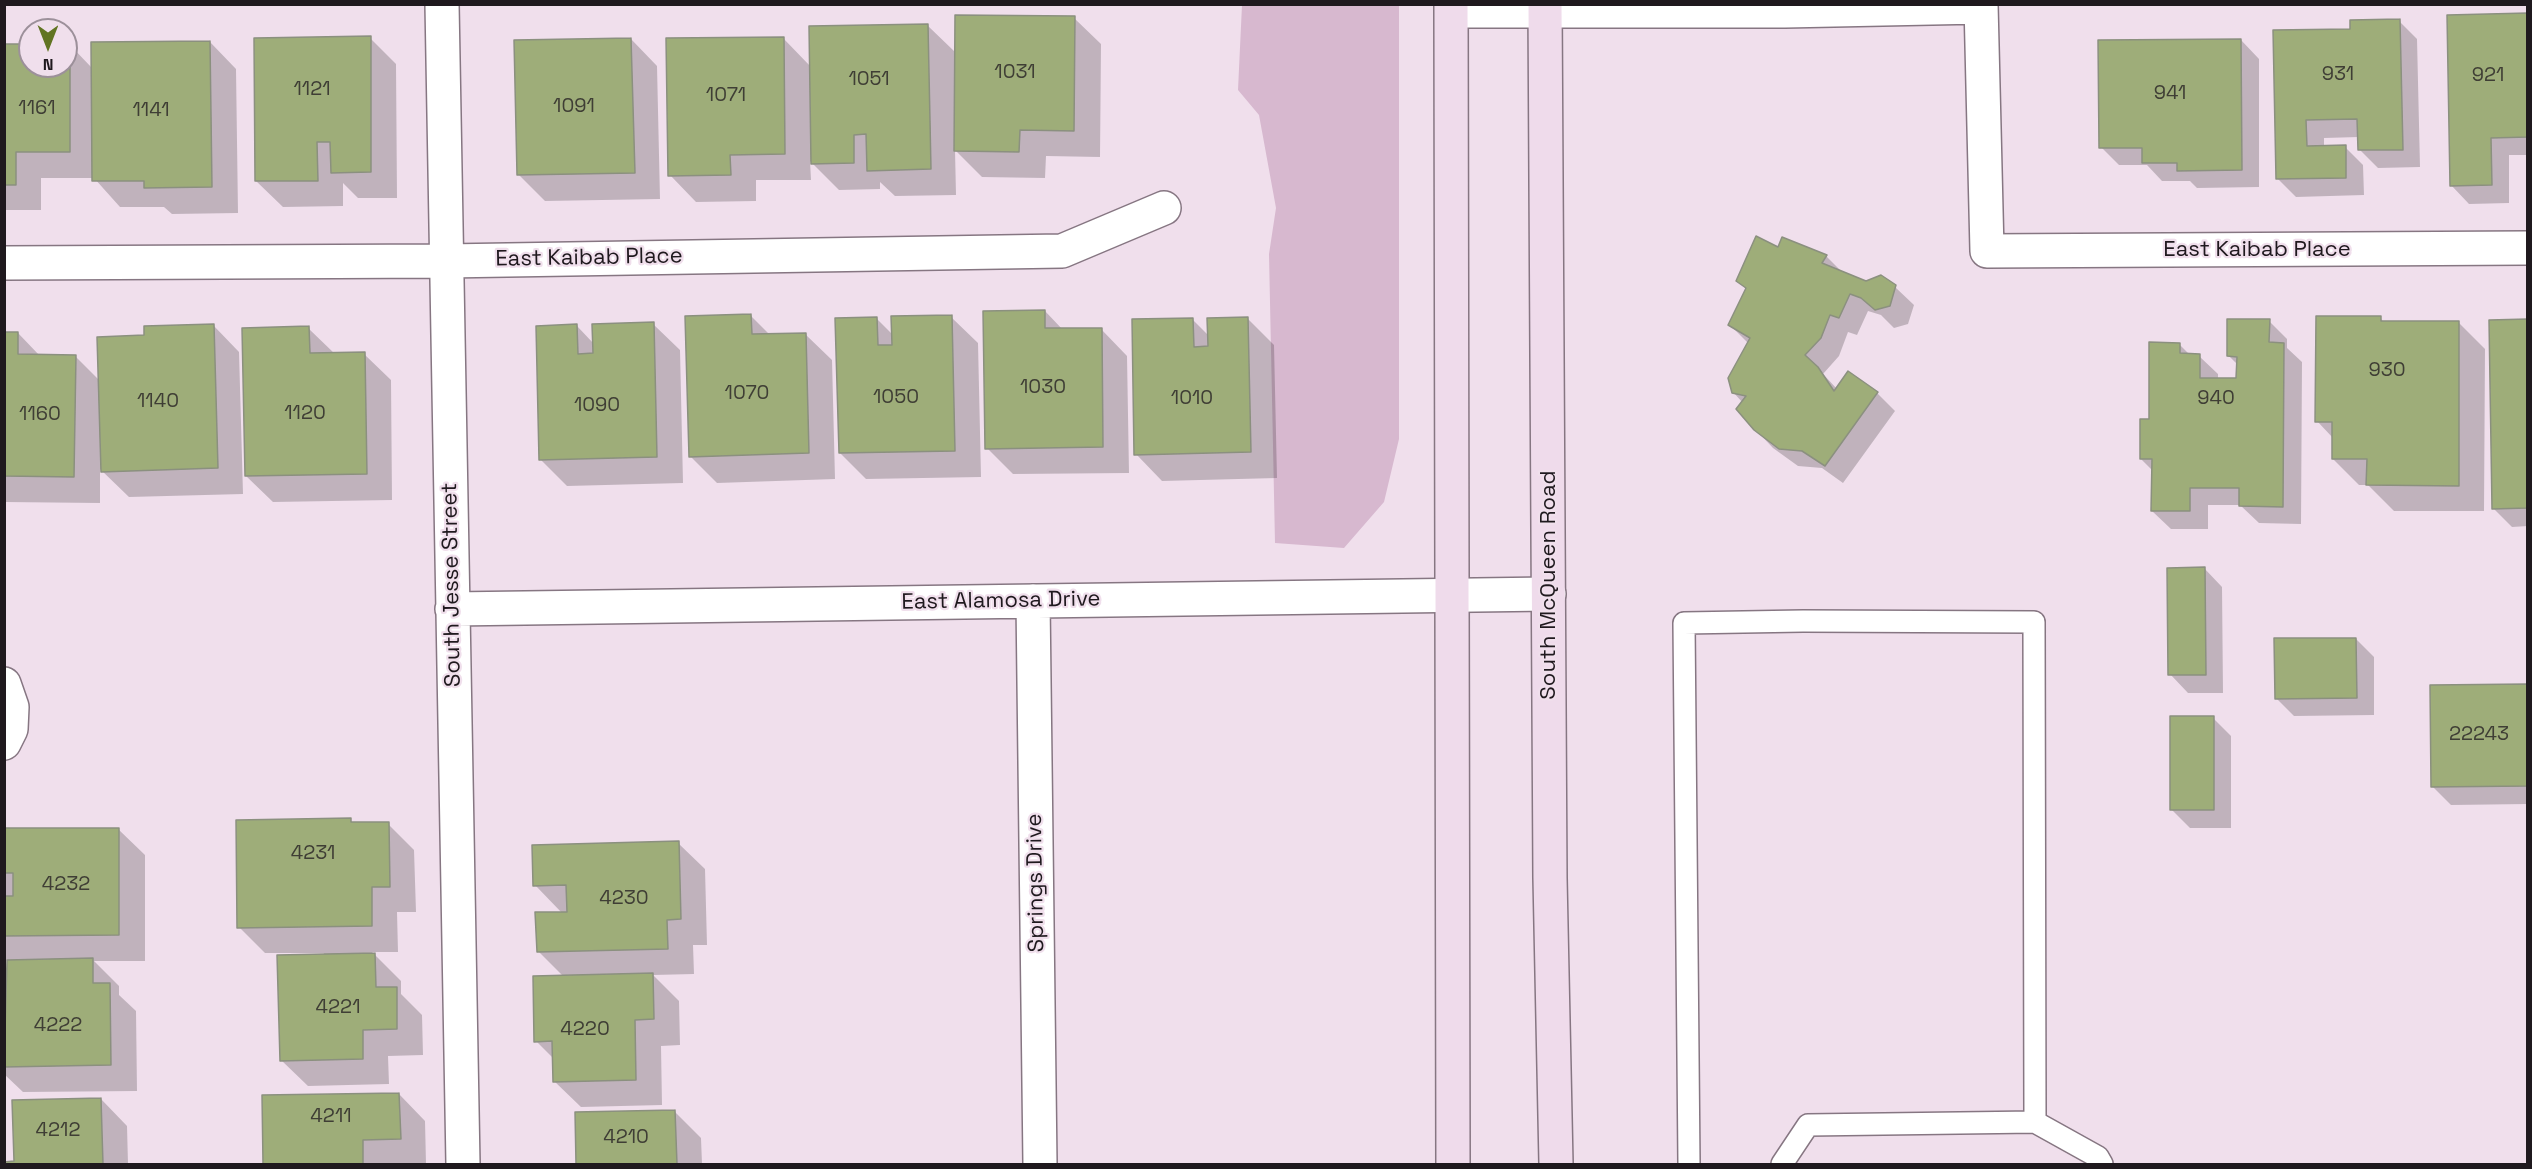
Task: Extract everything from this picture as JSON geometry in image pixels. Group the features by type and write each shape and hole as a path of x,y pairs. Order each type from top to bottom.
{"main road":[{"name":"South McQueen Road","path":"1545,7 1556,1164"},
{"path":"1451,8 1450,595 1453,1164"}],"street":[{"name":"South Jesse Street","path":"442,4 463,1164"},
{"name":"East Kaibab Place","path":"1981,6 1987,251 2528,248"},
{"path":"1451,8 1981,6"},
{"name":"East Kaibab Place","path":"4,263 446,261 1062,251 1164,208"},
{"name":"East Alamosa Drive","path":"452,609 1549,594"},
{"name":"Springs Drive","path":"1033,601 1040,1164"},
{"path":"4,684 12,707 11,729 4,743"}],"lane":[{"path":"1689,1164 1684,623 2034,622 2035,1122"},
{"path":"1782,1164 1808,1125 2035,1122 2098,1157 2102,1164"}],"shaded area":[{"path":"1242,5 1399,5 1399,439 1384,502 1344,548 1275,543 1269,254 1276,208 1259,115 1238,90"}],"building":[{"path":"2528,13 2528,137 2491,138 2492,185 2450,186 2447,15"},
{"path":"955,15 1075,16 1074,131 1020,130 1019,152 954,151"},
{"path":"2400,19 2403,150 2358,150 2357,119 2306,120 2307,146 2346,145 2346,178 2276,179 2273,30 2350,29 2350,20"},
{"path":"928,24 931,169 867,171 866,134 854,135 854,163 811,164 809,26"},
{"path":"371,36 371,172 331,173 330,142 317,142 318,181 255,181 254,38"},
{"path":"784,37 785,154 730,155 731,175 668,176 666,38"},
{"path":"631,38 635,173 517,175 514,40"},
{"path":"2241,39 2242,170 2177,171 2177,163 2142,163 2142,148 2099,148 2098,40"},
{"path":"210,41 212,187 144,188 144,181 92,181 91,42"},
{"path":"4,44 18,44 18,78 70,78 70,152 16,152 16,185 4,185"},
{"path":"1756,236 1778,247 1782,237 1827,255 1822,263 1866,281 1881,275 1896,285 1890,306 1875,310 1861,298 1850,294 1839,318 1830,315 1821,338 1805,355 1818,367 1834,391 1848,371 1878,392 1825,466 1802,451 1779,449 1754,430 1736,409 1746,396 1732,393 1728,378 1750,338 1728,325 1746,288 1736,281"},
{"path":"1045,310 1045,328 1102,328 1103,447 985,449 983,311"},
{"path":"751,314 752,334 806,333 809,453 689,457 685,316"},
{"path":"952,315 955,451 839,453 835,318 877,317 878,345 892,345 891,316"},
{"path":"2316,316 2381,316 2381,321 2459,321 2459,486 2366,485 2367,459 2332,459 2332,422 2315,422"},
{"path":"1248,317 1251,452 1134,455 1132,319 1193,318 1194,347 1208,346 1207,318"},
{"path":"2227,319 2270,319 2269,342 2284,343 2283,507 2239,506 2239,488 2190,488 2190,511 2151,511 2152,459 2140,459 2140,419 2149,419 2149,342 2180,343 2180,353 2200,354 2200,378 2236,378 2237,357 2227,356"},
{"path":"2528,319 2528,508 2492,509 2489,320"},
{"path":"654,322 657,457 539,460 536,326 577,324 578,354 593,353 592,324"},
{"path":"214,324 218,468 101,472 97,337 144,335 144,326"},
{"path":"309,326 310,353 365,352 367,474 245,476 242,328"},
{"path":"4,332 18,332 18,354 76,355 74,477 4,476"},
{"path":"2205,567 2206,675 2168,675 2167,568"},
{"path":"2274,638 2356,638 2357,698 2275,699"},
{"path":"2528,684 2528,786 2431,787 2430,685"},
{"path":"2170,716 2214,716 2214,810 2170,810"},
{"path":"351,818 351,822 389,822 390,887 372,887 372,926 237,928 236,820"},
{"path":"4,828 119,828 119,935 4,936 4,896 13,896 13,873 4,873"},
{"path":"679,841 681,919 667,920 668,949 537,952 535,912 567,912 566,885 533,886 532,845"},
{"path":"375,953 376,987 397,987 397,1029 363,1030 363,1059 280,1061 277,955"},
{"path":"93,958 93,983 110,983 111,1065 4,1067 7,960"},
{"path":"653,973 654,1019 635,1020 636,1080 553,1082 552,1041 534,1042 533,976"},
{"path":"399,1093 401,1139 363,1140 363,1164 263,1164 262,1095"},
{"path":"101,1098 103,1164 4,1164 4,1162 14,1161 12,1100"},
{"path":"675,1110 677,1164 576,1164 575,1112"}]}
